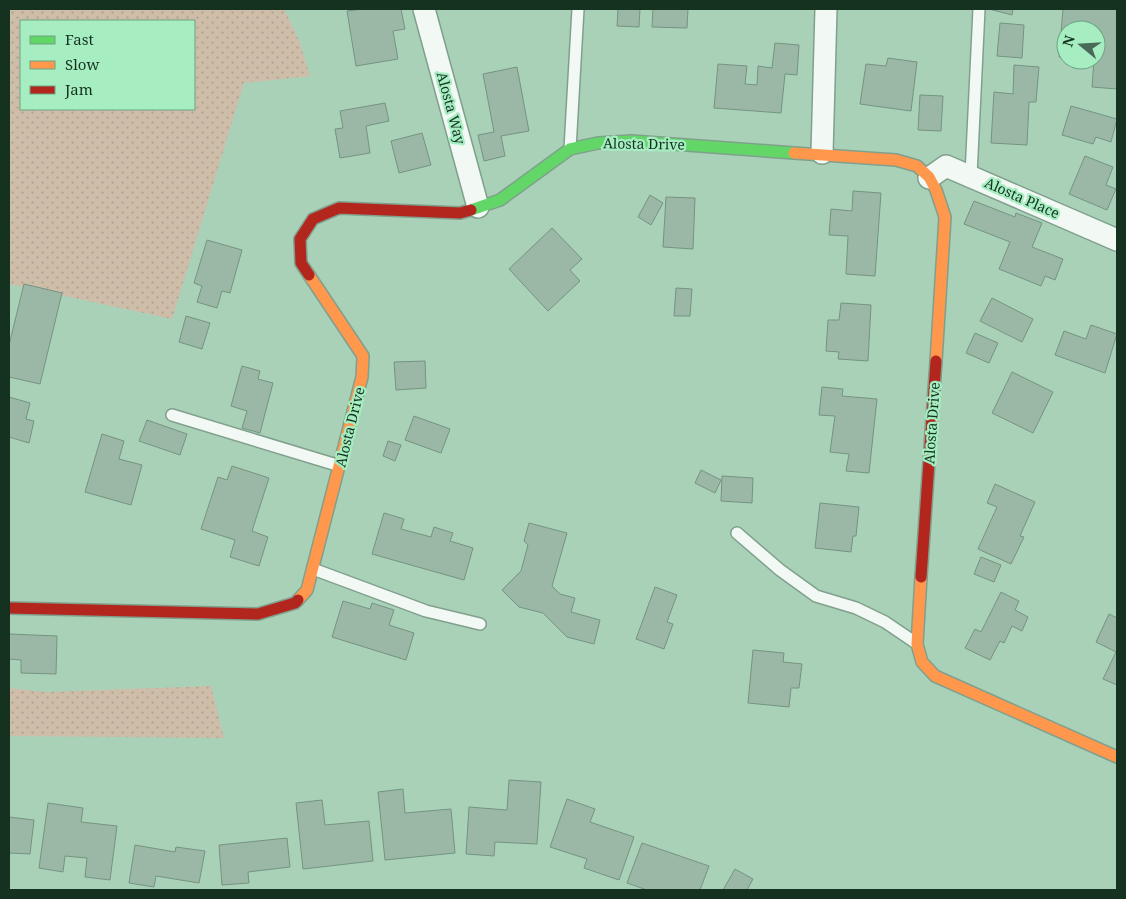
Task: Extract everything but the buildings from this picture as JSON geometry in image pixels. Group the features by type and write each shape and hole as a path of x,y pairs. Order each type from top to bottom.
{"street":[{"name":"Alosta Way","path":"424,9 478,207"},
{"path":"822,153 826,9"},
{"name":"Alosta Drive","path":"9,608 258,614 295,603 307,590 362,377 362,356 353,338 301,263 300,240 313,219 339,208 460,213 500,200 570,149 598,143 632,141 822,153 896,160 920,168 929,178 939,196 945,217 917,644 922,662 935,676 1117,757"},
{"name":"Alosta Place","path":"929,178 946,166 972,175 1117,240"}],"lane":[{"path":"570,149 578,9"},
{"path":"972,175 980,9"},
{"path":"172,415 340,466"},
{"path":"737,533 780,570 816,596 863,611 885,622 917,644"},
{"path":"313,570 426,611 480,624"}],"shaded area":[{"path":"9,9 284,9 299,40 310,76 244,83 172,319 9,284"},
{"path":"211,686 224,738 9,736 9,688 46,692"}],"traffic: fast":[{"path":"471,210 500,200 570,149 598,143 632,141 794,153"}],"traffic: slow":[{"path":"794,153 896,160 917,166 929,177 936,190 945,217 936,361"},
{"path":"298,600 307,590 362,377 363,356 309,275"},
{"path":"921,577 917,644 922,662 935,676 1117,757"}],"traffic: jam":[{"path":"309,275 301,263 300,239 313,219 339,208 460,213 471,210"},
{"path":"921,577 936,361"},
{"path":"9,608 258,614 295,603 298,600"}]}
